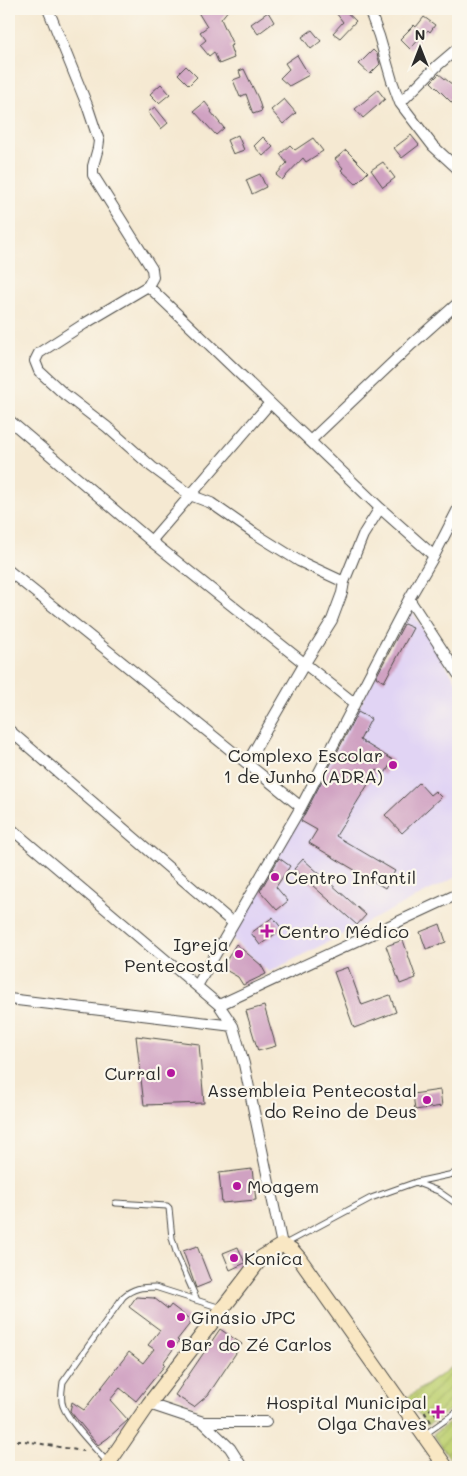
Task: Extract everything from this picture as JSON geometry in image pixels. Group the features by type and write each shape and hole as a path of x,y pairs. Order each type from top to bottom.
{"main road":[{"path":"107,1465 149,1404 262,1257 282,1245 292,1250 299,1258 421,1433 440,1465"}],"street":[{"path":"48,9 87,105 99,141 93,166 93,175 152,269 154,277 148,286 39,353 35,361 39,371 152,467 190,495 211,503 299,561 344,582"},
{"path":"369,9 400,103 433,146 458,169"},
{"path":"400,103 458,48"},
{"path":"148,286 380,508 434,556"},
{"path":"310,441 412,344 458,304"},
{"path":"151,541 270,403"},
{"path":"9,420 151,541 354,703"},
{"path":"247,763 332,620 344,582 363,535 380,508"},
{"path":"197,986 301,807 354,703 458,509"},
{"path":"9,571 301,807"},
{"path":"409,599 458,674"},
{"path":"9,730 233,924"},
{"path":"9,826 219,1005 233,1026 244,1064 282,1245"},
{"path":"219,1005 458,894"},
{"path":"9,999 233,1026"},
{"path":"149,1404 203,1422 266,1422"},
{"path":"203,1422 230,1448 242,1467"}],"lane":[{"path":"282,1245 371,1198 416,1182 458,1174"},
{"path":"416,1182 438,1191 458,1205"},
{"path":"116,1203 167,1206 169,1208 172,1238 177,1255 197,1300"},
{"path":"107,1465 69,1418 63,1407 61,1396 62,1382 124,1296 131,1290 155,1286 222,1308"},
{"path":"421,1433 458,1411"}],"path":[{"path":"458,1383 453,1387 458,1395"},
{"path":"421,1433 431,1423 425,1413 432,1408 438,1418"},
{"path":"9,1441 25,1440 96,1453"}],"shaded area":[{"name":"Complexo Escolar 1 de Junho (ADRA)","path":"411,610 458,684 458,876 269,972 231,938 298,820"}],"green space":[{"name":"Hospital Municipal Olga Chaves","path":"458,1363 458,1383 453,1387 458,1395 458,1404 427,1426 407,1398"},
{"path":"454,1420 458,1420 458,1427 455,1433 458,1438 458,1467 456,1467 433,1434"}],"building":[{"path":"196,9 229,9 221,19 233,45 230,46 234,58 219,64 214,52 209,56 200,45 206,40 200,32 207,27"},
{"path":"333,9 343,9 356,21 340,38 333,33 343,22"},
{"path":"268,12 274,22 258,34 251,24"},
{"path":"424,17 435,25 430,32 428,30 410,49 400,39 414,25 416,27"},
{"path":"312,30 321,41 311,49 302,37"},
{"path":"373,50 377,54 380,64 370,74 359,64"},
{"path":"297,55 309,75 289,86 280,78 289,69 285,63"},
{"path":"186,66 197,77 189,85 178,74"},
{"path":"244,69 262,111 253,114 246,94 240,97 233,80 241,77 239,71"},
{"path":"439,74 458,89 458,109 431,82"},
{"path":"161,84 170,94 159,103 150,94"},
{"path":"378,90 385,99 363,118 355,109"},
{"path":"284,99 296,113 283,124 271,110"},
{"path":"205,102 224,128 216,135 194,111"},
{"path":"155,107 168,123 161,129 148,112"},
{"path":"238,135 244,150 233,154 227,140"},
{"path":"411,135 419,145 402,158 394,148"},
{"path":"263,137 273,147 263,156 254,146"},
{"path":"313,138 323,151 306,162 303,158 282,180 276,175 287,163 280,154 290,145 295,150"},
{"path":"346,150 368,172 356,184 341,170 343,168 335,159"},
{"path":"383,162 395,178 383,187 371,170"},
{"path":"260,174 266,187 252,194 246,180"},
{"path":"404,624 413,628 384,682 376,677"},
{"path":"358,712 371,719 360,740 393,760 384,775 377,770 336,836 395,871 385,888 309,843 317,830 301,821"},
{"path":"419,783 430,795 435,791 441,797 402,833 385,815"},
{"name":"Centro Infantil","path":"279,858 290,866 276,887 288,901 277,910 260,891"},
{"path":"303,859 366,915 357,925 294,869"},
{"name":"Centro Médico","path":"273,917 282,929 260,945 251,933"},
{"path":"440,924 446,942 426,949 420,932"},
{"path":"403,940 416,978 400,984 386,946"},
{"name":"Igreja Pentecostal","path":"236,944 261,965 266,974 243,985 238,977 222,968"},
{"path":"348,967 362,1005 390,995 396,1012 354,1028 334,972"},
{"path":"264,1006 276,1046 258,1051 246,1011"},
{"name":"Curral","path":"136,1036 199,1044 204,1103 144,1105"},
{"name":"Assembleia Pentecostal do Reino de Deus","path":"440,1090 442,1106 415,1110 413,1094"},
{"name":"Moagem","path":"252,1169 256,1200 222,1203 219,1173"},
{"path":"197,1246 211,1282 196,1288 183,1251"},
{"name":"Konica","path":"238,1247 245,1263 230,1270 223,1253"},
{"path":"136,1297 154,1298 168,1309 171,1305 192,1321 177,1340 179,1341 163,1363 165,1365 136,1401 120,1388 110,1400 128,1420 98,1445 70,1411 72,1402 84,1410 129,1352 143,1363 154,1349 148,1345 160,1330 129,1307"},
{"path":"220,1329 242,1344 208,1395 194,1407 175,1395"}],"place":[{"name":"Complexo Escolar 1 de Junho (ADRA)","path":"393,765"},
{"name":"Centro Infantil","path":"275,877"},
{"name":"Centro Médico","path":"267,931"},
{"name":"Igreja Pentecostal","path":"239,954"},
{"name":"Curral","path":"171,1073"},
{"name":"Assembleia Pentecostal do Reino de Deus","path":"427,1100"},
{"name":"Moagem","path":"237,1186"},
{"name":"Konica","path":"234,1258"},
{"name":"Ginásio JPC","path":"181,1317"},
{"name":"Bar do Zé Carlos","path":"171,1344"},
{"name":"Hospital Municipal Olga Chaves","path":"438,1412"}]}
